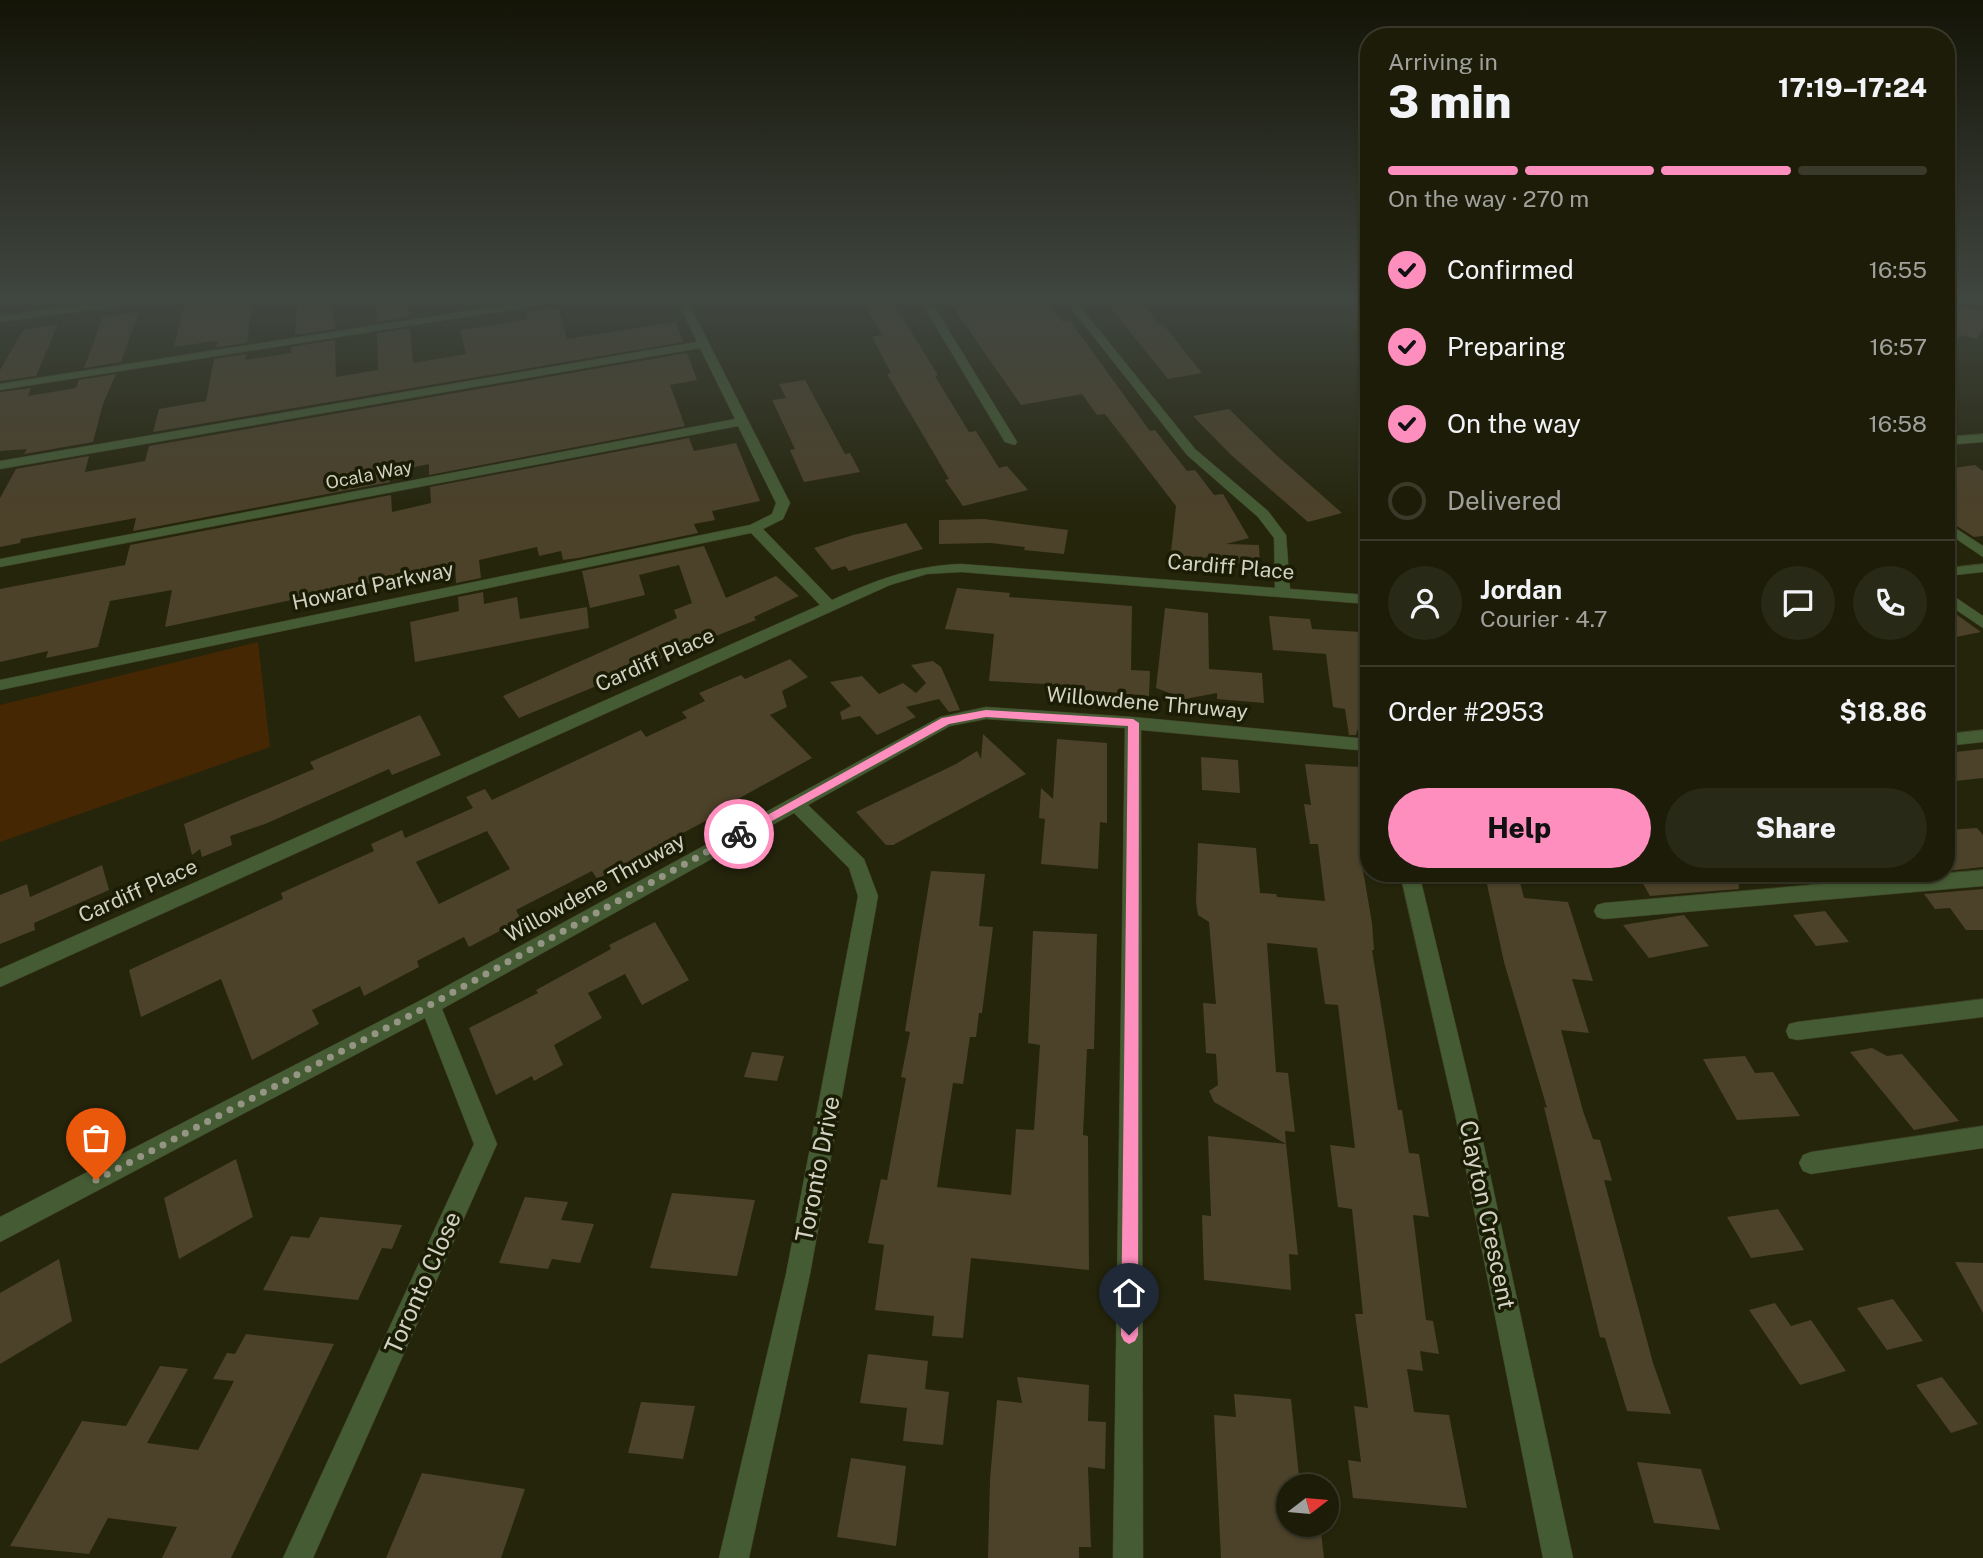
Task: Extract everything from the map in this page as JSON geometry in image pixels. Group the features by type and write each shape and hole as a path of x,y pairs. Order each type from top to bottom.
{"street":[{"path":"0,387 104,371"},
{"path":"0,465 549,371"},
{"path":"719,371 783,503 778,516 754,528 830,607"},
{"path":"968,371 1011,442"},
{"path":"1126,371 1191,452 1263,514 1281,538 1283,594"},
{"name":"Ocala Way","path":"0,563 744,421"},
{"path":"1955,440 1983,438"},
{"name":"Howard Parkway","path":"0,685 754,528"},
{"path":"1955,533 1983,553"},
{"name":"Cardiff Place","path":"0,978 884,582 926,570 961,568 1360,599"},
{"path":"1955,571 1983,568"},
{"path":"1955,603 1983,623"},
{"name":"Willowdene Thruway","path":"0,1230 430,1005 946,721 986,713 1133,723 1360,744"},
{"path":"1128,1558 1133,723"},
{"path":"1955,739 1983,736"},
{"name":"Toronto Drive","path":"734,1558 798,1274 868,897 857,864 794,803"},
{"path":"1955,880 1983,878"},
{"name":"Clayton Crescent","path":"1411,882 1466,1114 1558,1558"},
{"path":"1604,911 1937,882"},
{"name":"Toronto Close","path":"298,1558 486,1144 430,1005"},
{"path":"1797,1031 1983,1008"},
{"path":"1811,1163 1983,1136"}],"shaded area":[{"path":"258,642 270,747 0,842 0,705"}],"building":[{"path":"0,371 38,371 36,376 0,381"},
{"path":"212,371 336,371 336,377 374,371 514,371 153,432 159,409 206,401"},
{"path":"585,371 694,371 697,380 670,385 685,426 429,475 429,464 390,472 390,482 133,531 136,518 21,539 20,543 0,547 0,498 16,469 89,456 85,472 145,461 149,446"},
{"path":"890,371 935,371 938,375 935,376 969,432 976,431 999,468 1007,466 1028,490 963,506 945,480 949,479 887,374 891,373"},
{"path":"997,371 1106,371 1150,431 1155,430 1187,471 1195,470 1214,495 1223,494 1249,538 1226,544 1259,545 1260,566 1210,560 1210,565 1170,561 1176,506 1105,414 1097,415 1082,394 1021,405"},
{"path":"1161,371 1200,371 1202,373 1168,379"},
{"path":"116,374 103,404 93,442 24,454 27,449 0,451 0,392 31,388 28,396 76,388 79,380"},
{"path":"805,380 845,454 850,453 860,472 804,482 790,450 795,449 772,400 786,398 779,384"},
{"path":"1229,409 1342,513 1308,522 1231,455 1193,416"},
{"path":"689,438 694,451 736,443 760,501 712,511 715,520 694,524 698,533 563,560 561,551 539,556 537,547 479,560 481,578 456,583 455,565 165,627 172,590 110,601 98,647 46,658 48,651 0,662 0,589 125,565 130,545 391,495 392,512 431,503 430,487"},
{"path":"1975,465 1983,471 1983,536 1974,537 1955,525 1955,468"},
{"path":"984,519 1068,530 1064,554 991,543 939,544 939,520"},
{"path":"906,523 923,549 849,571 845,566 832,570 814,548 853,535"},
{"path":"704,546 726,598 776,576 799,596 754,617 756,620 716,636 712,631 665,652 668,655 519,718 503,696 677,618 674,610 692,603 679,565 639,575 645,595 590,608 582,571"},
{"path":"957,588 1010,593 1009,597 1132,606 1131,670 1150,671 1149,696 1064,688 1065,685 989,681 994,634 945,629"},
{"path":"483,592 484,604 517,597 520,619 587,607 589,628 415,662 410,622 459,611 458,597"},
{"path":"1165,608 1208,613 1209,669 1262,673 1264,703 1217,699 1217,693 1185,699 1156,688"},
{"path":"1955,613 1981,632 1955,637"},
{"path":"1269,616 1310,619 1312,629 1360,632 1360,722 1356,735 1349,735 1345,709 1333,707 1326,654 1273,650"},
{"path":"790,659 808,677 782,691 787,707 770,715 812,758 709,815 711,818 597,879 592,871 516,910 521,920 469,947 464,937 417,961 419,967 364,996 360,986 312,1010 319,1024 252,1060 221,979 141,1017 129,970 283,899 281,893 374,851 371,844 402,830 405,838 473,808 466,797 485,789 492,800 641,730 646,737 687,718 682,712 705,701 699,693 741,675 745,679","holes":["487,831 510,869 439,904 416,862"]},
{"path":"933,661 941,667 960,710 949,712 939,699 906,707 916,717 877,735 860,716 842,720 840,712 851,706 830,682 862,676 879,694 903,683 916,693 926,683 911,665"},
{"path":"420,715 441,755 392,775 389,769 265,824 230,836 232,845 202,857 200,849 192,855 184,824 314,769 310,762"},
{"path":"983,734 1026,774 893,845 886,845 856,812 956,764 977,751 981,759"},
{"path":"1057,739 1107,743 1107,823 1100,822 1098,869 1041,864 1045,819 1039,818 1041,788 1053,799"},
{"path":"1983,749 1983,778 1955,781 1955,752"},
{"path":"1201,757 1238,760 1240,793 1202,790"},
{"path":"1305,764 1360,767 1360,882 1365,882 1372,923 1372,950 1398,1110 1402,1110 1409,1153 1419,1154 1429,1217 1413,1215 1426,1320 1433,1321 1439,1354 1420,1351 1423,1371 1407,1369 1414,1412 1449,1415 1467,1508 1353,1498 1348,1460 1361,1462 1354,1406 1368,1408 1355,1314 1363,1314 1352,1209 1338,1207 1330,1145 1355,1148 1338,1005 1325,1004 1317,948 1267,943 1276,1072 1288,1073 1295,1132 1285,1131 1286,1144 1214,1102 1209,1091 1218,1085 1216,1054 1206,1053 1203,1003 1216,1004 1209,922 1198,915 1196,902 1198,843 1256,848 1260,893 1325,901 1318,844 1310,844 1304,804 1311,805"},
{"path":"1977,828 1983,835 1983,867 1955,870 1955,829"},
{"path":"102,865 109,890 34,923 35,930 0,944 0,895 27,884 30,897"},
{"path":"931,871 985,874 979,926 993,927 982,1013 979,1013 976,1037 970,1037 963,1084 953,1083 937,1187 1011,1195 1016,1129 1034,1130 1040,1045 1028,1043 1033,931 1097,934 1094,1049 1087,1049 1083,1135 1088,1136 1089,1270 971,1258 963,1338 932,1336 934,1316 875,1310 884,1245 868,1243 881,1179 887,1180 906,1078 901,1077 910,1032 905,1031"},
{"path":"1487,882 1520,882 1524,898 1568,902 1593,981 1572,979 1589,1033 1561,1030 1583,1111 1593,1139 1600,1140 1612,1181 1604,1180 1653,1363 1671,1414 1627,1411 1605,1338 1600,1337 1544,1107 1547,1108 1504,962"},
{"path":"1642,882 1739,882 1739,889 1650,896"},
{"path":"1983,889 1983,930 1966,930 1950,908 1935,909 1924,894"},
{"path":"1825,911 1849,942 1816,946 1793,915"},
{"path":"1684,915 1709,946 1649,958 1623,925"},
{"path":"655,922 689,980 642,1005 625,974 588,993 602,1018 554,1045 563,1065 534,1081 532,1076 496,1095 469,1028 538,993 536,990 611,949 609,945"},
{"path":"1872,1048 1887,1056 1902,1054 1959,1121 1914,1130 1850,1052"},
{"path":"752,1052 784,1056 777,1081 744,1077"},
{"path":"1745,1056 1755,1073 1773,1072 1800,1116 1737,1120 1703,1059"},
{"path":"1208,1136 1286,1144 1298,1255 1289,1254 1291,1290 1204,1280 1202,1215 1211,1216"},
{"path":"236,1159 253,1217 179,1259 164,1198"},
{"path":"672,1193 755,1200 737,1276 650,1268"},
{"path":"525,1197 568,1202 561,1220 594,1224 580,1263 552,1259 548,1269 499,1263"},
{"path":"1778,1209 1804,1250 1751,1258 1727,1217"},
{"path":"320,1217 402,1225 392,1249 382,1248 358,1300 263,1290 291,1236 309,1238"},
{"path":"59,1259 72,1321 0,1364 0,1293"},
{"path":"1955,1262 1983,1263 1983,1313"},
{"path":"1893,1299 1923,1341 1887,1350 1857,1308"},
{"path":"1775,1303 1791,1326 1811,1320 1846,1371 1800,1385 1749,1310"},
{"path":"246,1334 334,1344 231,1558 162,1558 177,1527 108,1518 89,1554 10,1546 82,1421 126,1426 160,1366 188,1369 147,1443 198,1450 234,1381 213,1379 227,1353 235,1354"},
{"path":"868,1354 928,1361 925,1389 949,1392 943,1445 903,1441 907,1408 860,1403"},
{"path":"1017,1377 1089,1385 1088,1421 1106,1422 1105,1469 1088,1467 1091,1547 1079,1547 1079,1558 988,1558 990,1479 997,1400 1022,1403"},
{"path":"1942,1377 1978,1424 1951,1433 1916,1385"},
{"path":"1234,1394 1291,1399 1299,1474 1276,1474 1276,1537 1322,1537 1324,1558 1221,1558 1214,1415 1236,1417"},
{"path":"641,1402 695,1406 683,1459 628,1453"},
{"path":"851,1458 906,1466 896,1546 837,1537"},
{"path":"1637,1462 1701,1469 1720,1530 1654,1523"},
{"path":"422,1473 525,1489 501,1558 386,1558"}],"way so far":[{"path":"96,1180 430,1005 739,834"}],"route":[{"path":"739,834 946,721 986,713 1133,723 1129,1335"}]}
